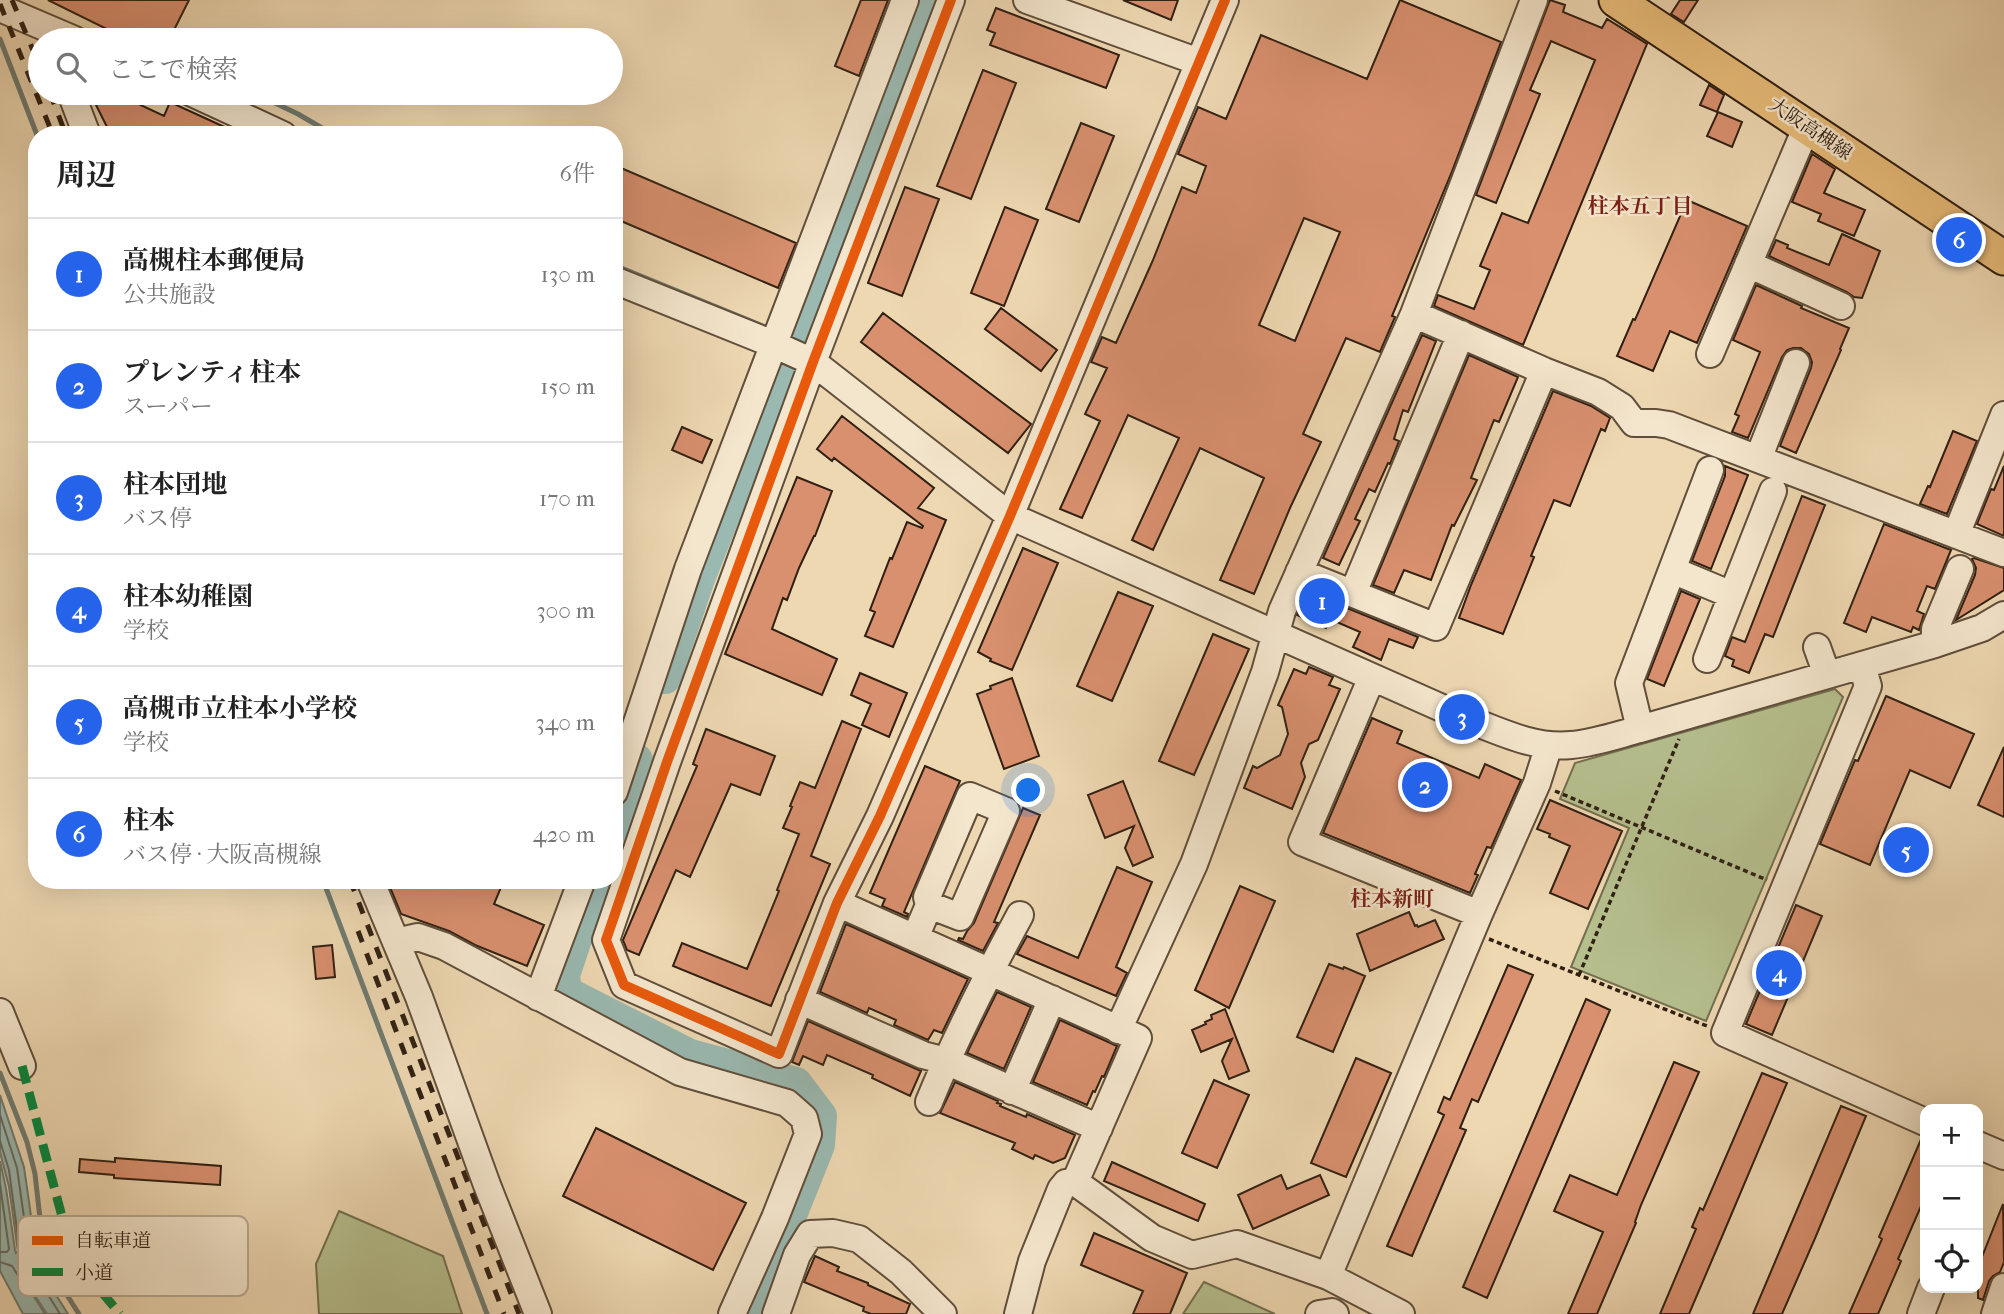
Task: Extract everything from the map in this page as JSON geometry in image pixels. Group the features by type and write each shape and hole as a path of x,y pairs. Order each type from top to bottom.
{"main road":[{"name":"大阪高槻線","path":"1616,0 2004,258"}],"street":[{"path":"35,0 46,28"},
{"path":"623,765 688,569 905,0"},
{"path":"951,0 813,362 667,762 606,940 624,985 779,1054 837,903 880,816 1010,516 1224,0"},
{"path":"1027,0 1199,62"},
{"path":"1118,1030 1194,864 1265,672 1282,611 1413,314 1534,0"},
{"path":"0,8 38,28"},
{"path":"76,105 84,126"},
{"path":"218,105 264,126"},
{"path":"1710,354 1807,126"},
{"path":"1748,264 1841,306"},
{"path":"623,284 813,362 1010,516 1511,736 1549,745 1581,744 1935,644 1982,628 2004,615"},
{"path":"1413,314 1598,392 1622,407 1634,423 1669,425 2004,553"},
{"path":"1353,593 1461,334"},
{"path":"1758,459 1796,363"},
{"path":"1299,572 1436,627 1544,371"},
{"path":"1956,535 2004,415"},
{"path":"1640,729 1629,683 1710,470"},
{"path":"1707,659 1773,491"},
{"path":"1935,644 1935,629 1960,569"},
{"path":"1672,570 1732,595"},
{"path":"1817,646 1827,675"},
{"path":"1862,666 1868,686 1725,1033 1920,1120"},
{"path":"1372,677 1302,842 1475,923"},
{"path":"1328,1276 1475,923 1537,783 1549,745"},
{"path":"373,889 419,997 487,1185 538,1314"},
{"path":"538,997 579,889"},
{"path":"837,903 1138,1038 1075,1182"},
{"path":"915,937 929,905"},
{"path":"929,1102 989,971 1020,915"},
{"path":"396,942 418,937 444,946 680,1072 787,1103 804,1118 808,1134 775,1218 732,1314"},
{"path":"1012,1091 1052,999"},
{"path":"799,1000 1099,1128"},
{"path":"0,1012 22,1066"},
{"path":"1018,1314 1032,1261 1061,1189 1066,1183 1075,1182 1152,1238 1192,1255 1237,1244 1328,1276 1401,1314"},
{"path":"775,1218 810,1234 833,1233 859,1239 901,1272 943,1314"},
{"path":"776,1314 797,1255 810,1234"},
{"path":"1995,1314 2004,1287"},
{"path":"1921,1314 1929,1293"},
{"path":"1319,1314 1335,1314"}],"path":[{"path":"1579,975 1690,714"},
{"path":"1537,783 1785,888"},
{"path":"1475,923 1579,975 1725,1033"}],"green space":[{"path":"1835,689 1843,697 1706,1021 1571,967 1629,828 1560,799 1575,763"},
{"path":"339,1211 443,1256 462,1314 319,1314 316,1264"},
{"path":"1204,1282 1275,1314 1183,1314"}],"water":[{"path":"0,1095 24,1167 31,1216 18,1216 18,1252 9,1187 0,1152"},
{"path":"0,1161 6,1188 16,1253 18,1252 18,1296 33,1296 45,1314 23,1314 0,1271"},
{"path":"35,1296 57,1296 68,1314 47,1314"}],"building":[{"path":"48,0 189,0 175,28 105,28"},
{"path":"861,0 888,0 859,76 835,66"},
{"path":"1123,0 1178,0 1171,20"},
{"path":"1400,0 1501,42 1380,352 1346,338 1303,434 1321,442 1254,594 1220,580 1264,478 1200,448 1153,550 1132,540 1179,438 1128,415 1082,518 1060,509 1100,421 1085,414 1107,368 1091,362 1102,337 1116,343 1182,187 1196,193 1206,166 1178,154 1198,107 1226,119 1261,35 1367,79","holes":["1304,218 1340,232 1295,341 1259,325"]},
{"path":"1550,0 1565,5 1563,12 1602,28 1607,19 1647,44 1523,345 1434,306 1438,295 1474,309 1490,270 1480,266 1502,213 1528,223 1595,60 1551,41 1530,90 1540,94 1496,203 1476,195"},
{"path":"1680,0 1698,0 1684,22 1671,14"},
{"path":"996,8 1119,55 1106,88 990,45 995,33 987,30"},
{"path":"983,70 1016,83 971,199 937,186"},
{"path":"1709,85 1724,95 1717,112 1700,105"},
{"path":"96,105 141,105 164,116 169,105 177,105 222,126 106,126"},
{"path":"1718,112 1742,122 1732,147 1707,136"},
{"path":"1081,123 1114,136 1079,222 1046,209"},
{"path":"1812,154 1835,169 1824,193 1865,210 1854,236 1818,221 1821,214 1792,202"},
{"path":"623,169 796,243 778,288 623,222"},
{"path":"905,187 939,199 902,296 868,283"},
{"path":"1687,200 1747,226 1697,343 1670,331 1653,371 1617,356"},
{"path":"1005,207 1038,220 1004,306 971,293"},
{"path":"1842,234 1880,251 1862,298 1854,297 1769,256 1776,240 1788,245 1787,248 1829,265"},
{"path":"1756,285 1849,328 1796,453 1780,446 1811,368 1809,354 1801,348 1787,350 1782,357 1748,438 1732,432 1739,416 1735,414 1760,352 1733,340"},
{"path":"1001,308 1057,350 1041,371 985,329"},
{"path":"883,313 1031,424 1008,453 861,342"},
{"path":"1422,335 1436,341 1408,412 1403,410 1394,439 1399,441 1390,464 1388,463 1375,492 1369,489 1355,519 1360,521 1339,565 1323,558"},
{"path":"1469,355 1518,377 1499,422 1494,420 1471,478 1477,480 1454,526 1452,525 1431,580 1404,570 1394,593 1373,585"},
{"path":"1553,391 1591,406 1610,418 1605,431 1601,429 1570,506 1554,500 1503,634 1459,618"},
{"path":"842,416 934,488 918,508 946,520 893,647 865,636 875,612 870,610 907,522 922,528 923,526 834,458 832,461 817,449"},
{"path":"682,427 712,440 702,463 672,450"},
{"path":"1953,431 1977,441 1947,514 1920,504 1928,486 1930,487"},
{"path":"1725,466 1748,475 1711,569 1692,561 1725,476"},
{"path":"2004,466 2004,536 1977,524"},
{"path":"797,477 832,491 815,536 787,600 783,598 772,629 837,659 822,695 725,654"},
{"path":"1802,496 1825,505 1773,637 1765,634 1749,673 1732,666 1734,660 1725,656 1732,637 1745,642"},
{"path":"1884,524 1951,550 1935,589 1927,586 1917,611 1924,614 1919,630 1913,627 1911,632 1872,617 1866,632 1844,623"},
{"path":"1023,548 1058,563 1012,670 990,661 991,659 978,652"},
{"path":"1974,558 2004,568 2004,590 1956,620 1975,575"},
{"path":"1681,591 1700,599 1664,686 1647,679"},
{"path":"1118,592 1153,606 1112,701 1077,686"},
{"path":"1308,592 1418,637 1413,648 1389,639 1381,660 1353,647 1360,632 1330,619 1326,628 1297,615"},
{"path":"1213,634 1249,649 1194,775 1159,761"},
{"path":"1309,667 1333,677 1329,685 1340,689 1318,740 1309,744 1301,763 1305,777 1292,809 1244,788 1253,766 1257,768 1280,755 1288,734 1282,707 1278,705 1294,669 1306,674"},
{"path":"860,673 907,693 889,737 862,725 871,704 851,695"},
{"path":"1012,678 1039,756 1004,769 977,694"},
{"path":"1886,696 1974,734 1950,788 1910,770 1870,865 1820,844 1855,760 1858,761"},
{"path":"1372,718 1402,731 1397,743 1479,778 1485,764 1521,780 1491,848 1487,847 1470,893 1323,833"},
{"path":"842,721 861,729 811,856 830,864 771,1006 673,966 682,943 747,969 799,834 783,828 792,807 790,806 800,782 815,788"},
{"path":"706,729 775,756 760,795 731,784 690,877 676,870 639,955 627,950 623,940 697,766 693,764"},
{"path":"2004,747 2004,817 1978,805"},
{"path":"925,766 960,781 904,912 908,914 907,917 882,906 885,899 870,893"},
{"path":"1123,781 1153,857 1133,866 1125,848 1134,826 1105,838 1088,795"},
{"path":"1550,800 1622,831 1588,909 1550,893 1570,846 1537,829"},
{"path":"1023,808 1040,815 994,922 998,923 983,951 958,940 963,939 974,923"},
{"path":"1117,867 1152,882 1116,967 1127,973 1116,996 1017,954 1027,936 1078,958"},
{"path":"1240,886 1275,901 1229,1008 1195,990"},
{"path":"391,889 500,889 494,904 544,925 527,966 475,945 449,931 401,914"},
{"path":"1796,905 1822,916 1772,1035 1746,1024"},
{"path":"1409,912 1418,927 1435,920 1444,939 1370,971 1357,934"},
{"path":"846,924 968,979 942,1033 934,1030 928,1040 894,1025 896,1020 869,1008 867,1013 820,992"},
{"path":"332,945 335,977 316,979 313,947"},
{"path":"1329,964 1365,976 1333,1052 1297,1037"},
{"path":"1508,965 1533,975 1478,1102 1472,1099 1460,1128 1466,1130 1412,1256 1387,1246 1444,1115 1438,1112 1444,1097 1450,1100"},
{"path":"997,992 1031,1007 1004,1069 967,1053"},
{"path":"1586,999 1610,1010 1487,1298 1463,1287"},
{"path":"1225,1009 1249,1071 1229,1079 1222,1061 1232,1039 1201,1052 1192,1030 1206,1024 1205,1022 1212,1019 1211,1015"},
{"path":"1060,1020 1117,1046 1104,1077 1102,1076 1087,1105 1033,1082"},
{"path":"808,1021 921,1071 910,1096 872,1078 873,1075 827,1055 823,1065 803,1056 799,1065 792,1062"},
{"path":"1356,1058 1391,1073 1346,1177 1311,1163"},
{"path":"1674,1062 1699,1072 1641,1205 1636,1223 1597,1314 1568,1314 1603,1232 1554,1211 1570,1175 1617,1195"},
{"path":"1762,1073 1787,1083 1689,1314 1660,1314 1696,1229 1692,1227 1700,1208 1703,1210"},
{"path":"1214,1080 1249,1095 1217,1168 1182,1153"},
{"path":"955,1082 998,1101 1000,1106 1026,1117 1027,1114 1075,1135 1065,1158 1053,1163 1035,1155 1033,1159 1012,1149 1015,1143 940,1113"},
{"path":"1841,1106 1866,1116 1816,1236 1782,1314 1753,1314"},
{"path":"596,1128 746,1203 713,1270 563,1196"},
{"path":"1920,1142 1920,1208 1898,1259 1901,1261 1878,1314 1849,1314 1882,1239 1879,1237"},
{"path":"115,1158 221,1166 220,1185 114,1178 114,1175 79,1172 80,1159 115,1162"},
{"path":"1112,1162 1205,1204 1198,1221 1104,1181"},
{"path":"1281,1175 1287,1189 1320,1175 1329,1195 1253,1229 1238,1195"},
{"path":"2003,1204 2004,1262 2000,1272 1989,1281 1983,1300 1978,1298 1978,1293 1983,1293 1983,1254"},
{"path":"1094,1233 1187,1273 1170,1314 1133,1314 1143,1291 1081,1265"},
{"path":"815,1256 839,1267 837,1271 910,1304 906,1314 871,1314 863,1311 864,1307 804,1282"}],"waterway":[{"path":"665,678 699,579 927,0"},
{"path":"0,39 34,126"},
{"path":"279,105 319,126"},
{"path":"623,269 770,329"},
{"path":"623,801 637,760"},
{"path":"326,889 487,1314"},
{"path":"593,889 564,975 566,992 690,1055 796,1083 821,1116 819,1145 785,1230 759,1314"},
{"path":"0,1073 27,1142 35,1174 40,1216"},
{"path":"68,1296 79,1314"}],"railway":[{"path":"12,0 28,38"},
{"path":"0,4 28,73"},
{"path":"41,105 49,126"},
{"path":"55,105 63,126"},
{"path":"354,889 519,1314"},
{"path":"358,931 504,1314"}],"marked path":[{"path":"22,1066 62,1216"},
{"path":"105,1296 120,1314"}],"cycle path":[{"path":"951,0 813,362 667,762 606,940 624,985 779,1054 837,903 880,816 1010,516 1225,0"}],"place":[{"name":"柱本","path":"1959,240"},
{"name":"高槻柱本郵便局","path":"1322,601"},
{"name":"柱本団地","path":"1462,717"},
{"name":"プレンティ柱本","path":"1425,785"},
{"name":"高槻市立柱本小学校","path":"1906,850"},
{"name":"柱本幼稚園","path":"1779,973"}],"district":[{"name":"柱本五丁目","path":"1640,206"},
{"name":"柱本新町","path":"1392,899"}]}
